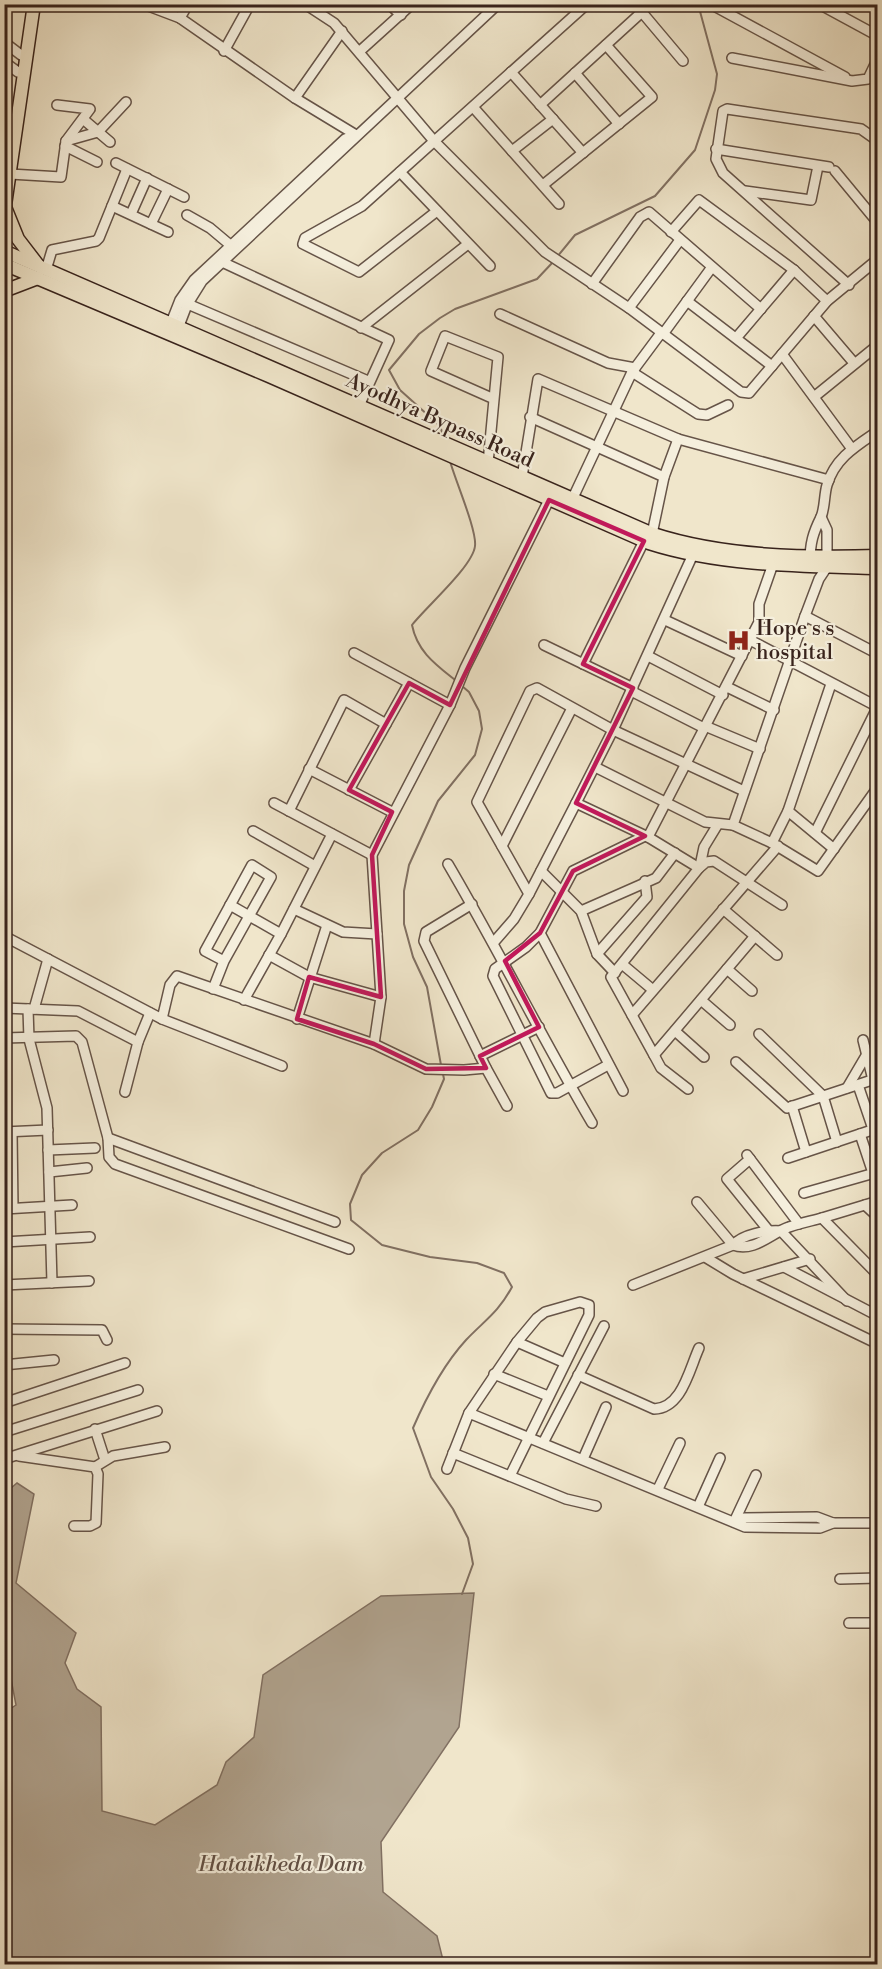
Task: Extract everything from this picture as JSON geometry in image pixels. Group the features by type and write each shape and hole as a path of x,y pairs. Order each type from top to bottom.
{"main road":[{"path":"4,156 28,4"},
{"path":"4,212 34,4"},
{"path":"4,291 41,272 18,239 5,207"},
{"name":"Ayodhya Bypass Road","path":"4,251 41,272 618,524 669,550 695,549 776,555 878,568"},
{"name":"Ayodhya Bypass Road","path":"4,264 41,272"},
{"name":"Ayodhya Bypass Road","path":"173,330 359,406 423,440"},
{"name":"Ayodhya Bypass Road","path":"471,460 488,463 522,477 552,496"},
{"name":"Ayodhya Bypass Road","path":"695,549 773,564 810,561"},
{"name":"Ayodhya Bypass Road","path":"827,562 878,556"}],"street":[{"path":"144,4 180,18 224,51 295,98 357,135"},
{"path":"180,18 188,4"},
{"path":"224,51 250,4"},
{"path":"305,4 342,31 434,141 545,252 629,308 741,392 749,393 827,301 878,259"},
{"path":"389,4 401,15"},
{"path":"360,51 412,4"},
{"path":"173,330 184,302 220,261 350,146 357,135 498,4"},
{"path":"436,211 359,272 303,244 305,238 362,206 587,4"},
{"path":"824,6 878,36"},
{"path":"716,7 852,81"},
{"path":"540,105 606,45 638,8 683,61"},
{"path":"295,98 342,31"},
{"path":"4,42 21,55"},
{"path":"543,186 652,97 606,45"},
{"path":"732,58 852,81 868,80 878,58"},
{"path":"4,62 18,72"},
{"path":"512,72 583,153"},
{"path":"575,73 619,124"},
{"path":"65,144 98,132 126,102"},
{"path":"10,174 61,177 65,144 90,110 57,105"},
{"path":"473,107 559,204"},
{"path":"849,285 723,173 716,159 716,149 725,108 861,129 878,141"},
{"path":"83,119 110,142"},
{"path":"512,152 553,119"},
{"path":"65,144 97,162"},
{"path":"716,149 832,169 878,223"},
{"path":"116,163 184,197"},
{"path":"745,191 811,200 818,166"},
{"path":"41,272 52,250 96,241 99,238 127,169"},
{"path":"400,172 490,266"},
{"path":"131,214 147,178"},
{"path":"151,224 168,189"},
{"path":"671,232 699,200 794,270 827,301"},
{"path":"112,206 168,232"},
{"path":"592,284 640,217 649,212 761,309"},
{"path":"187,215 210,228 234,248"},
{"path":"629,308 680,240"},
{"path":"361,328 468,244"},
{"path":"220,261 388,340 368,381 359,406"},
{"path":"570,504 634,370 712,267"},
{"path":"737,338 794,270"},
{"path":"687,301 772,366"},
{"path":"184,302 368,381"},
{"path":"500,314 608,363 634,370 698,414 707,415 728,405"},
{"path":"814,316 854,363"},
{"path":"488,463 498,357 445,336 432,371 494,399"},
{"path":"814,396 878,345"},
{"path":"782,354 852,449"},
{"path":"522,477 538,379 678,439 829,480"},
{"path":"530,417 664,477"},
{"path":"819,579 810,561 814,527 821,517 829,480 839,460 852,449 876,435"},
{"path":"582,664 648,538 664,477 678,439"},
{"path":"374,1044 381,997 372,855 392,812 450,705 455,688 552,496"},
{"path":"734,825 789,661 827,562 827,530 821,517"},
{"path":"494,942 514,919 529,894 595,767 665,620 695,549"},
{"path":"608,1065 557,1093 551,1093 493,976 495,969 540,933 561,890 573,872 647,836 725,691 759,622 759,604 773,564"},
{"path":"805,616 878,654"},
{"path":"665,620 742,656"},
{"path":"750,640 877,707 815,833"},
{"path":"544,645 704,727 759,749"},
{"path":"354,653 450,705"},
{"path":"648,656 725,691 774,710"},
{"path":"348,790 409,683"},
{"path":"632,1015 746,883 775,845 831,684"},
{"path":"529,894 477,802 530,692 537,688 613,730 744,791"},
{"path":"289,811 344,700 386,723"},
{"path":"502,846 572,708"},
{"path":"595,767 705,822 734,825 775,845 818,871 878,787"},
{"path":"309,769 392,812"},
{"path":"274,803 372,855"},
{"path":"576,803 647,836 690,862 700,865"},
{"path":"788,811 834,849"},
{"path":"700,865 704,847 718,824"},
{"path":"253,831 315,866"},
{"path":"244,1000 270,955 332,834"},
{"path":"581,910 656,878 675,853"},
{"path":"688,1089 661,1068 611,977 700,865 706,861 714,861 782,905"},
{"path":"448,864 505,961 557,1064 592,1123"},
{"path":"213,989 224,961 271,878 252,865 206,951 224,961"},
{"path":"541,871 581,910 597,954 615,974"},
{"path":"597,954 647,897 645,881"},
{"path":"472,904 426,932 424,941 507,1106"},
{"path":"230,905 281,934"},
{"path":"294,909 343,932 377,934"},
{"path":"723,909 777,956"},
{"path":"297,1019 327,925"},
{"path":"540,933 623,1091"},
{"path":"4,936 162,1019 282,1066"},
{"path":"654,1055 755,936"},
{"path":"270,955 309,977 381,997"},
{"path":"48,959 31,1009 29,1039 47,1108 52,1283"},
{"path":"622,964 653,990"},
{"path":"727,969 752,991"},
{"path":"162,1019 170,985 177,976 374,1044 426,1069 486,1068"},
{"path":"701,1000 730,1025"},
{"path":"4,1008 78,1011 138,1042"},
{"path":"125,1092 138,1042 150,1013"},
{"path":"480,1056 539,1028"},
{"path":"675,1031 704,1057"},
{"path":"759,1034 823,1096 837,1142"},
{"path":"4,1038 76,1036 82,1042 108,1138 109,1157 115,1164 349,1249"},
{"path":"736,1062 787,1108 875,1079 862,1040"},
{"path":"847,1088 867,1054"},
{"path":"540,1071 557,1064"},
{"path":"788,1158 875,1129 858,1085"},
{"path":"792,1106 806,1152"},
{"path":"48,1130 8,1132 9,1208 72,1205"},
{"path":"804,1192 875,1173 860,1134"},
{"path":"108,1138 335,1222"},
{"path":"48,1150 95,1148"},
{"path":"769,1231 727,1179 748,1157 800,1224"},
{"path":"49,1172 87,1168"},
{"path":"697,1202 733,1245 741,1248 768,1240 781,1231 800,1224 878,1201"},
{"path":"865,1205 878,1217"},
{"path":"822,1218 877,1273"},
{"path":"633,1286 733,1245 737,1240 769,1231 781,1231 810,1259 847,1301"},
{"path":"4,1242 90,1238"},
{"path":"705,1257 743,1280 878,1344"},
{"path":"743,1280 810,1259"},
{"path":"784,1267 878,1316"},
{"path":"4,1285 89,1281"},
{"path":"447,1469 469,1413 517,1342 545,1312 586,1302 590,1308 589,1315 510,1476"},
{"path":"543,1443 604,1326"},
{"path":"4,1329 102,1330 107,1340"},
{"path":"517,1342 565,1363"},
{"path":"578,1375 654,1409 662,1409 676,1400 699,1348"},
{"path":"5,1368 54,1360"},
{"path":"4,1403 124,1363"},
{"path":"494,1374 548,1396"},
{"path":"4,1432 138,1390"},
{"path":"583,1459 606,1407"},
{"path":"4,1459 157,1411"},
{"path":"469,1413 658,1489 745,1527 820,1528 833,1523 877,1520"},
{"path":"95,1429 105,1460"},
{"path":"658,1489 680,1443"},
{"path":"19,1456 95,1467 113,1456 165,1447"},
{"path":"453,1453 566,1500 596,1506"},
{"path":"698,1507 720,1458"},
{"path":"74,1526 90,1526 96,1523 98,1474 95,1467"},
{"path":"737,1523 756,1475"},
{"path":"737,1523 744,1518 782,1517 817,1517 833,1523"},
{"path":"782,1517 782,1528"},
{"path":"840,1579 878,1578"},
{"path":"849,1623 878,1623"}],"highlighted area":[{"path":"549,500 644,541 583,664 633,688 576,803 645,836 573,871 540,933 505,961 539,1027 480,1056 486,1068 426,1069 374,1044 297,1019 309,977 381,997 372,855 392,812 349,790 409,683 450,705"}],"water":[{"name":"Hataikheda Dam","path":"17,1483 34,1494 16,1583 76,1633 65,1663 77,1689 101,1707 102,1811 155,1825 217,1785 226,1762 254,1737 263,1675 381,1596 474,1593 459,1727 381,1842 383,1892 437,1936 444,1964 5,1964 4,1713 16,1705 11,1679 5,1670 4,1494"}],"waterway":[{"path":"557,257 575,235 655,196 695,150 715,90 717,74 698,4"},
{"path":"444,438 440,426 400,390 389,370 419,334 440,318 455,309 537,279 553,262"},
{"path":"450,461 469,517 475,546 458,575 412,625 423,650 455,680"},
{"path":"441,1065 427,987 413,957 404,924 404,891 409,865 438,801 475,755 482,729 479,711 469,692 462,686"},
{"path":"443,1074 444,1079 432,1107 418,1130 382,1153 362,1175 350,1204 351,1220 382,1245 430,1257 477,1263 504,1273 512,1287 496,1310 450,1360 413,1428 431,1477 453,1509 468,1538 473,1564 462,1594"}],"place":[{"name":"Hope s s hospital","path":"738,640"}]}
